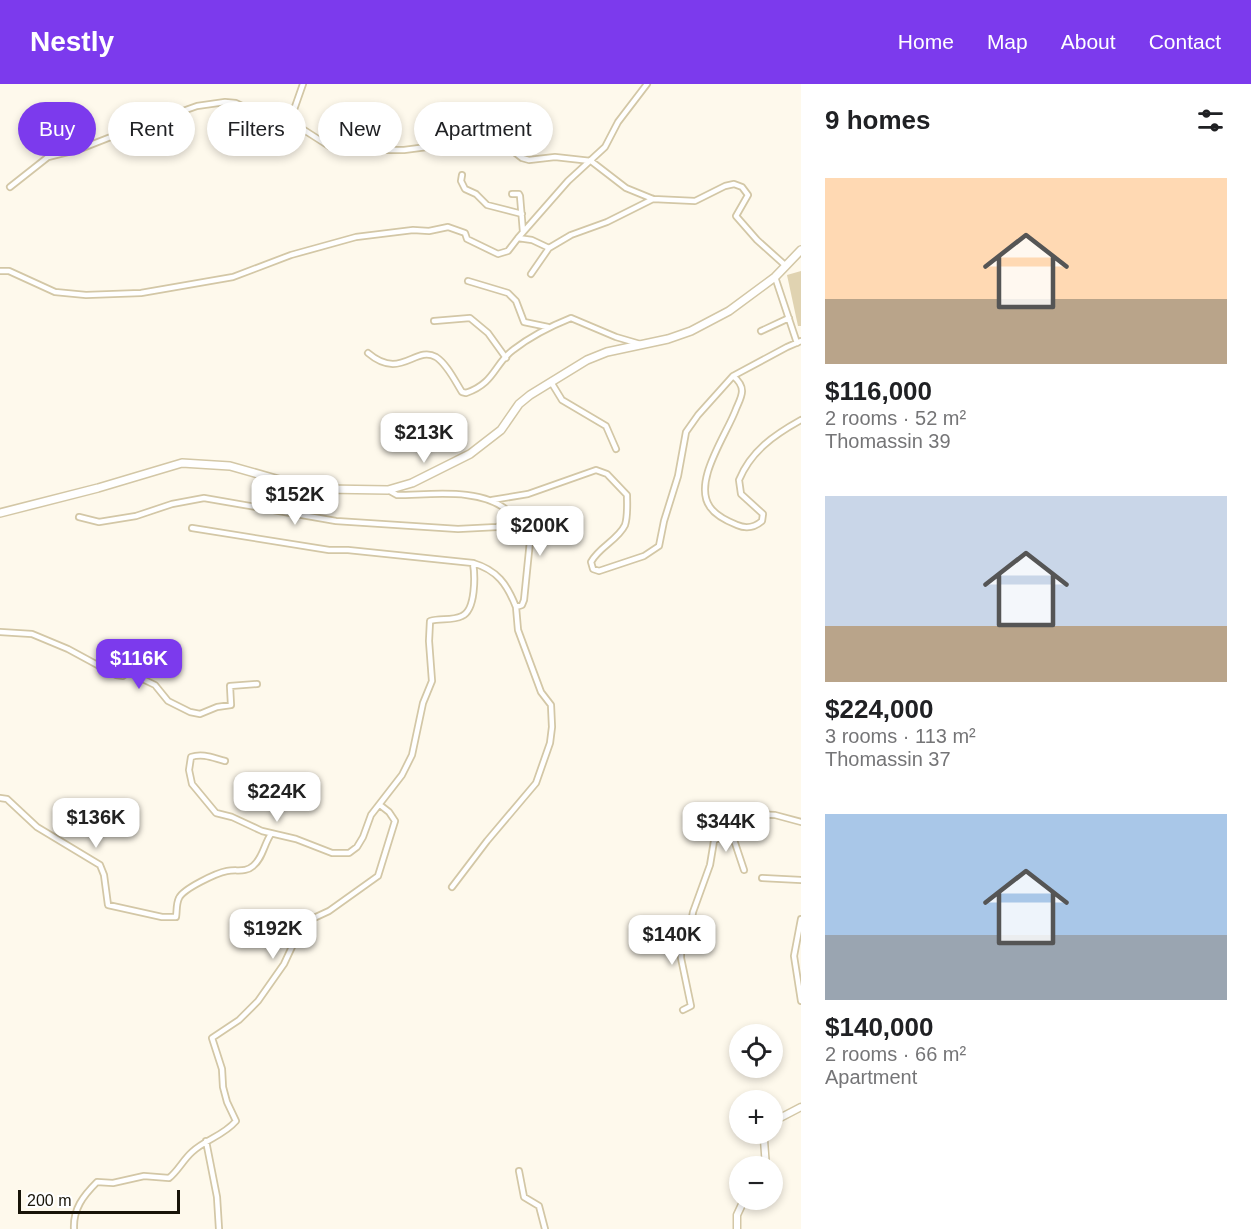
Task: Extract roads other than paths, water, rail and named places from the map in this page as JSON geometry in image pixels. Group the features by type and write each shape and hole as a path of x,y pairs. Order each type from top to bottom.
{"main road":[{"path":"0,513 98,488 182,463 230,466 304,487 388,490 412,483 470,454 501,430 525,400 587,360 607,352 668,339 700,326 729,311 775,278 801,250"}],"street":[{"path":"297,102 303,84"},
{"path":"0,271 9,271 55,292 86,295 131,294 233,277 291,255 356,237 413,230 429,231 448,227 465,232 467,239 498,254 508,251 568,181 604,147 618,123 648,84"},
{"path":"10,187 48,157 80,149 121,132 207,105"},
{"path":"306,131 329,146 340,150 404,150 459,144 513,151 528,160 555,157 591,161 626,188 653,199 695,201 734,184 742,187 748,195 736,216 786,266"},
{"path":"462,175 461,181 465,189 476,194 487,206 522,214"},
{"path":"512,194 520,196 523,232"},
{"path":"531,274 549,248 571,234 607,222 653,199"},
{"path":"518,238 532,240 549,248"},
{"path":"388,490 397,495 466,495 492,500 528,494 596,470 607,474 627,495 627,510 624,526 596,552 591,562 593,569 599,571 644,556 659,546 664,520 678,476 686,432 698,415 734,376 799,342 775,278"},
{"path":"468,281 508,293 516,301 524,322 548,327"},
{"path":"434,321 470,318 488,333 506,358"},
{"path":"368,353 376,359 393,365 424,354 435,356 465,393 491,378 511,351 548,327 571,318 642,345"},
{"path":"762,332 789,318"},
{"path":"734,376 740,382 742,393 715,453 704,486 709,507 722,518 741,527 748,527 762,521 763,514 741,494 739,480 753,455 774,435 801,420"},
{"path":"551,382 562,400 606,426 616,449"},
{"path":"79,517 99,522 136,516 172,504 204,498 336,521 458,529 497,527 510,520"},
{"path":"492,500 508,511 510,520 530,541 524,600 522,605 516,607"},
{"path":"192,528 329,550 473,563 487,567 505,582 516,607 518,630 538,685 550,705 552,727 550,743 536,783 453,886"},
{"path":"225,761 199,755 191,757 189,770 192,784 216,813 232,817 248,826 296,839 332,853 349,853 357,847 370,815 402,775 412,755 423,703 432,681 430,621 451,620 467,612 472,603 473,563"},
{"path":"0,632 32,634 69,650 116,675 123,676 128,672 155,685 168,701 189,712 200,714 217,707 231,705 230,686 257,684"},
{"path":"0,798 7,800 37,827 99,865 104,875 108,905 154,915 176,917 178,900 181,895 218,873 242,872 253,867 259,861 266,841 272,834"},
{"path":"74,1229 74,1216 87,1192 98,1182 113,1183 144,1176 169,1178 177,1172 192,1152 206,1141 227,1131 236,1121 227,1101 222,1070 212,1038 239,1020 258,1001 284,964 303,923 329,911 378,876 395,821 380,805"},
{"path":"683,1010 691,1006 681,949 688,940 693,912 710,865 714,841 752,814 775,815 801,822"},
{"path":"730,828 744,870"},
{"path":"762,878 801,880"},
{"path":"801,919 794,956 801,1001"},
{"path":"783,1116 801,1107"},
{"path":"206,1141 217,1197 219,1229"},
{"path":"519,1171 524,1197 539,1206 545,1229"},
{"path":"737,1229 739,1210"}]}
